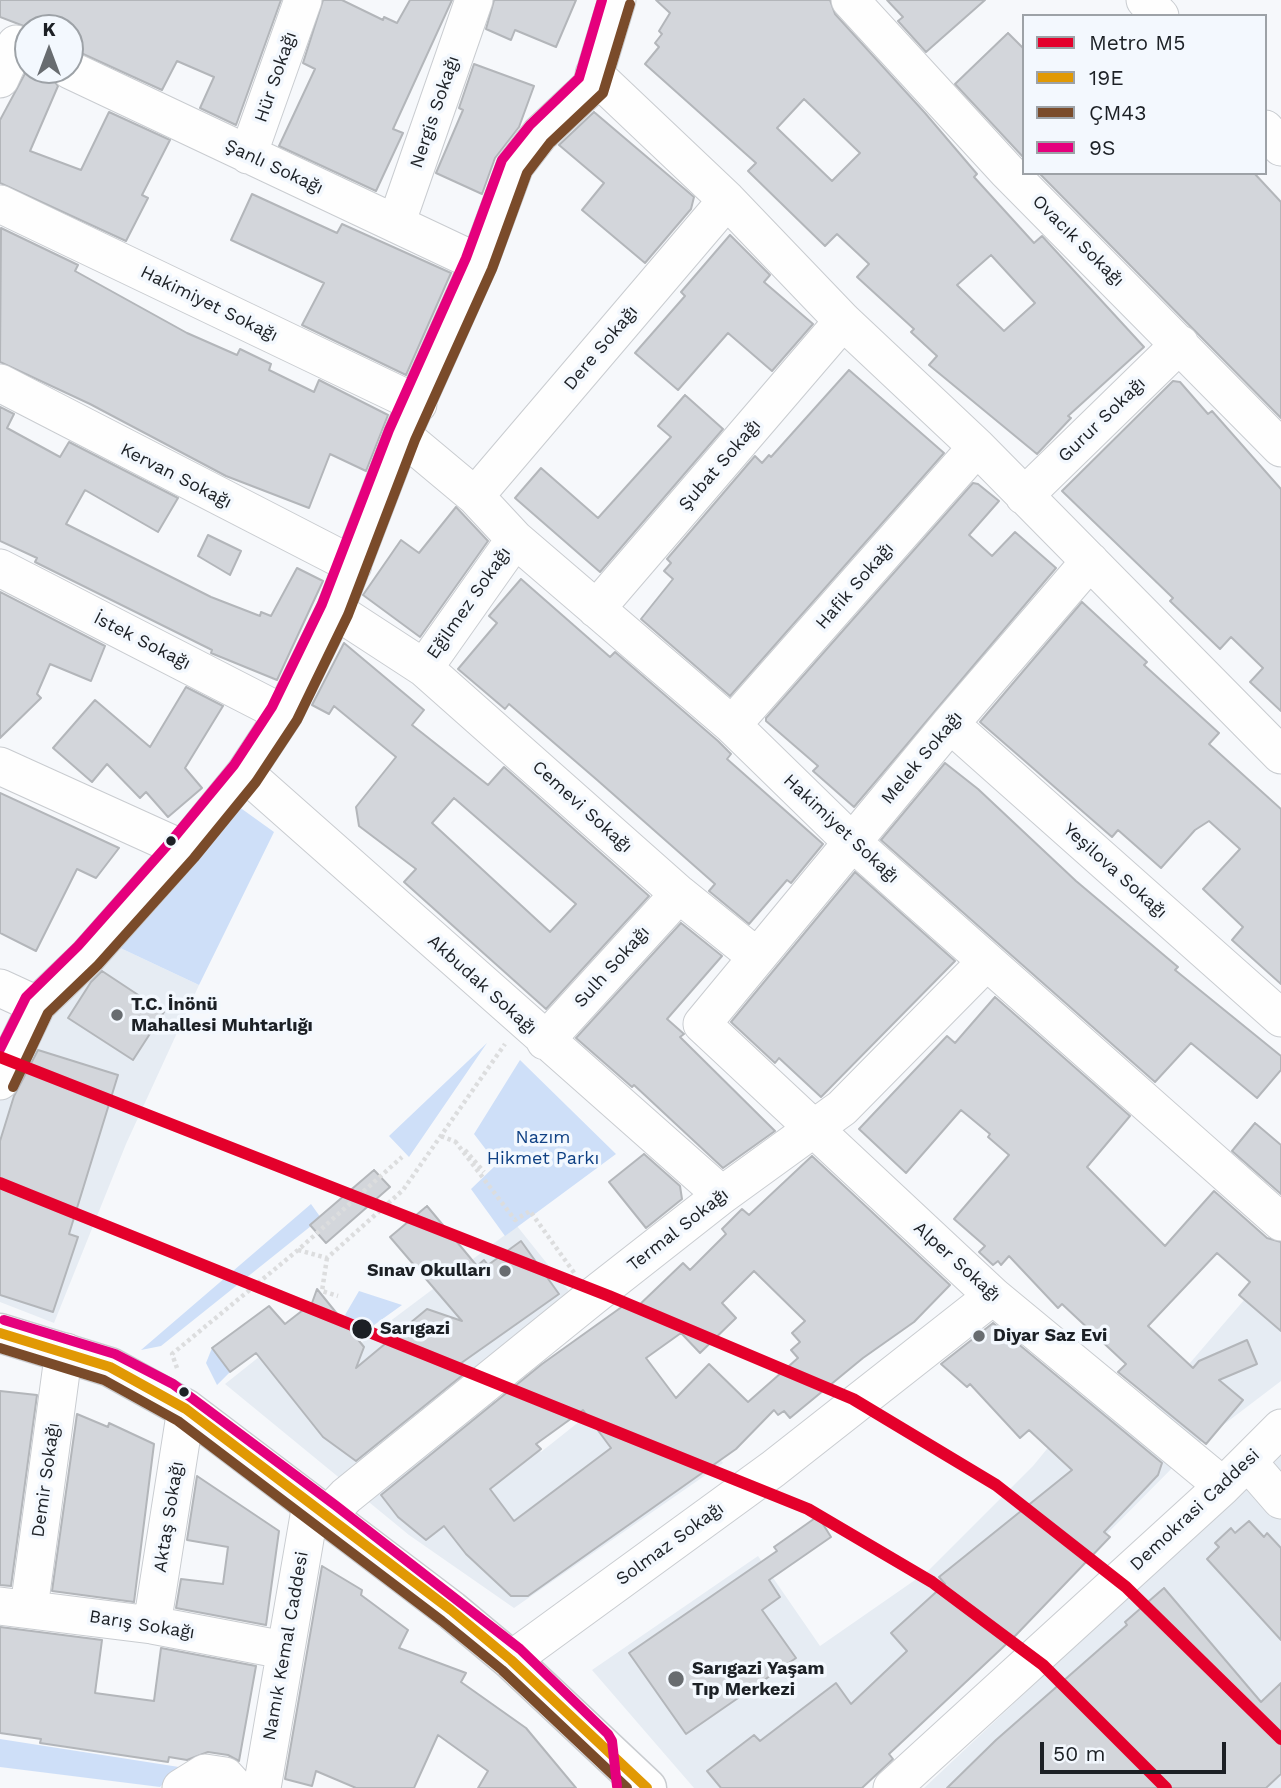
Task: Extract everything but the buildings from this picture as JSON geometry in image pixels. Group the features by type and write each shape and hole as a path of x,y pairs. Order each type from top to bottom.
{"main road":[{"path":"0,1333 66,1352 183,1393 319,1510 511,1660 647,1788"},
{"path":"598,1744 603,1788"}],"street":[{"name":"Hür Sokağı","path":"248,155 303,0"},
{"name":"Nergis Sokağı","path":"396,224 474,0"},
{"path":"0,1081 37,1004 88,956 183,849 245,774 284,714 335,610 410,420 479,263 516,166 540,134 591,86 617,0"},
{"name":"Ovacık Sokağı","path":"850,0 1007,171 1281,449"},
{"path":"1145,0 1158,14"},
{"path":"0,79 14,45"},
{"path":"594,74 727,200 843,321 977,447 1281,755"},
{"name":"Şanlı Sokağı","path":"84,77 479,263"},
{"path":"1267,132 1281,146"},
{"name":"Dere Sokağı","path":"475,496 727,200"},
{"name":"Hakimiyet Sokağı","path":"0,205 410,420 514,539 732,725 852,842 1281,1222"},
{"name":"Şubat Sokağı","path":"596,609 843,321"},
{"name":"Gurur Sokağı","path":"1024,496 1180,344"},
{"name":"Kervan Sokağı","path":"0,383 353,565"},
{"name":"Hafik Sokağı","path":"732,725 977,447"},
{"name":"Eğilmez Sokağı","path":"424,668 514,539"},
{"name":"Melek Sokağı","path":"757,957 950,724 1090,561"},
{"name":"İstek Sokağı","path":"0,568 284,714"},
{"name":"Cemevi Sokağı","path":"335,610 424,668 679,894 757,957"},
{"name":"Yeşilova Sokağı","path":"950,724 1281,1018"},
{"path":"0,766 183,849"},
{"name":"Akbudak Sokağı","path":"245,774 722,1195"},
{"name":"Sulh Sokağı","path":"533,1030 679,894"},
{"name":"Alper Sokağı","path":"757,957 702,1024 993,1296 1235,1474 1281,1500"},
{"name":"Termal Sokağı","path":"319,1510 346,1496 722,1195 842,1108 986,962"},
{"path":"0,988 37,1004"},
{"name":"Solmaz Sokağı","path":"511,1660 773,1469 993,1296"},
{"name":"Demir Sokağı","path":"14,1607 66,1352"},
{"name":"Aktaş Sokağı","path":"152,1625 183,1393"},
{"name":"Demokrasi Caddesi","path":"892,1788 1235,1474 1281,1428"},
{"name":"Namık Kemal Caddesi","path":"262,1788 284,1650 319,1510"},
{"name":"Barış Sokağı","path":"14,1607 152,1625 284,1650"},
{"path":"181,1788 205,1773 225,1776 236,1788"}],"path":[{"path":"338,1296 322,1291 327,1258 403,1190 441,1136 533,1030"},
{"path":"441,1136 455,1141 484,1172"},
{"path":"455,1141 516,1220 530,1211 592,1297"},
{"path":"183,1393 172,1354 298,1250 402,1157"},
{"path":"298,1250 327,1258"}],"shaded area":[{"path":"116,946 199,985 126,1144 54,1323 0,1302 0,1093 45,1024"},
{"path":"517,1226 581,1306 476,1379 541,1452 644,1370 723,1463 514,1608 409,1535 225,1384 313,1314 349,1352"},
{"path":"1281,1257 1281,1381 1189,1451 855,1788 694,1788 592,1670 758,1556 820,1646 928,1571 1033,1466 1097,1388 1141,1420"},
{"path":"1281,1447 1281,1788 924,1788 1246,1485"}],"green space":[{"path":"235,804 274,832 199,985 116,946"},
{"path":"487,1043 409,1157 389,1136"},
{"name":"Nazım Hikmet Parkı","path":"520,1060 616,1154 505,1236 471,1189 497,1164 474,1134"},
{"path":"311,1204 321,1218 161,1346 141,1350"},
{"path":"359,1291 402,1305 363,1333 345,1315"},
{"path":"212,1348 230,1372 217,1385 206,1363"},
{"path":"0,1739 179,1767 160,1787 0,1767"}],"metro line":[{"name":"M5","path":"0,1057 609,1296 853,1399 996,1485 1126,1587 1281,1739"},
{"name":"M5","path":"0,1183 808,1509 932,1582 1043,1665 1166,1788"}],"transit line":[{"name":"9S","path":"0,1049 26,997 78,946 172,840 234,765 272,707 322,604 389,430 466,258 502,160 530,125 579,78 602,0"},
{"name":"ÇM43","path":"13,1087 48,1013 98,965 194,858 256,782 297,720 348,615 415,440 492,269 527,173 550,143 603,93 630,4"},
{"name":"9S","path":"4,1320 115,1354 173,1384 335,1505 520,1649 608,1734 612,1741 617,1786"},
{"name":"19E","path":"0,1333 110,1367 186,1409 451,1610 511,1660 647,1788"},
{"name":"ÇM43","path":"0,1348 104,1380 178,1421 442,1621 502,1670 627,1788"}],"place":[{"name":"T.C. İnönü Mahallesi Muhtarlığı","path":"117,1015"},
{"name":"Sınav Okulları","path":"505,1271"},
{"name":"Sarıgazi","path":"362,1329"},
{"name":"Diyar Saz Evi","path":"979,1336"},
{"name":"Sarıgazi Yaşam Tıp Merkezi","path":"676,1679"}]}
